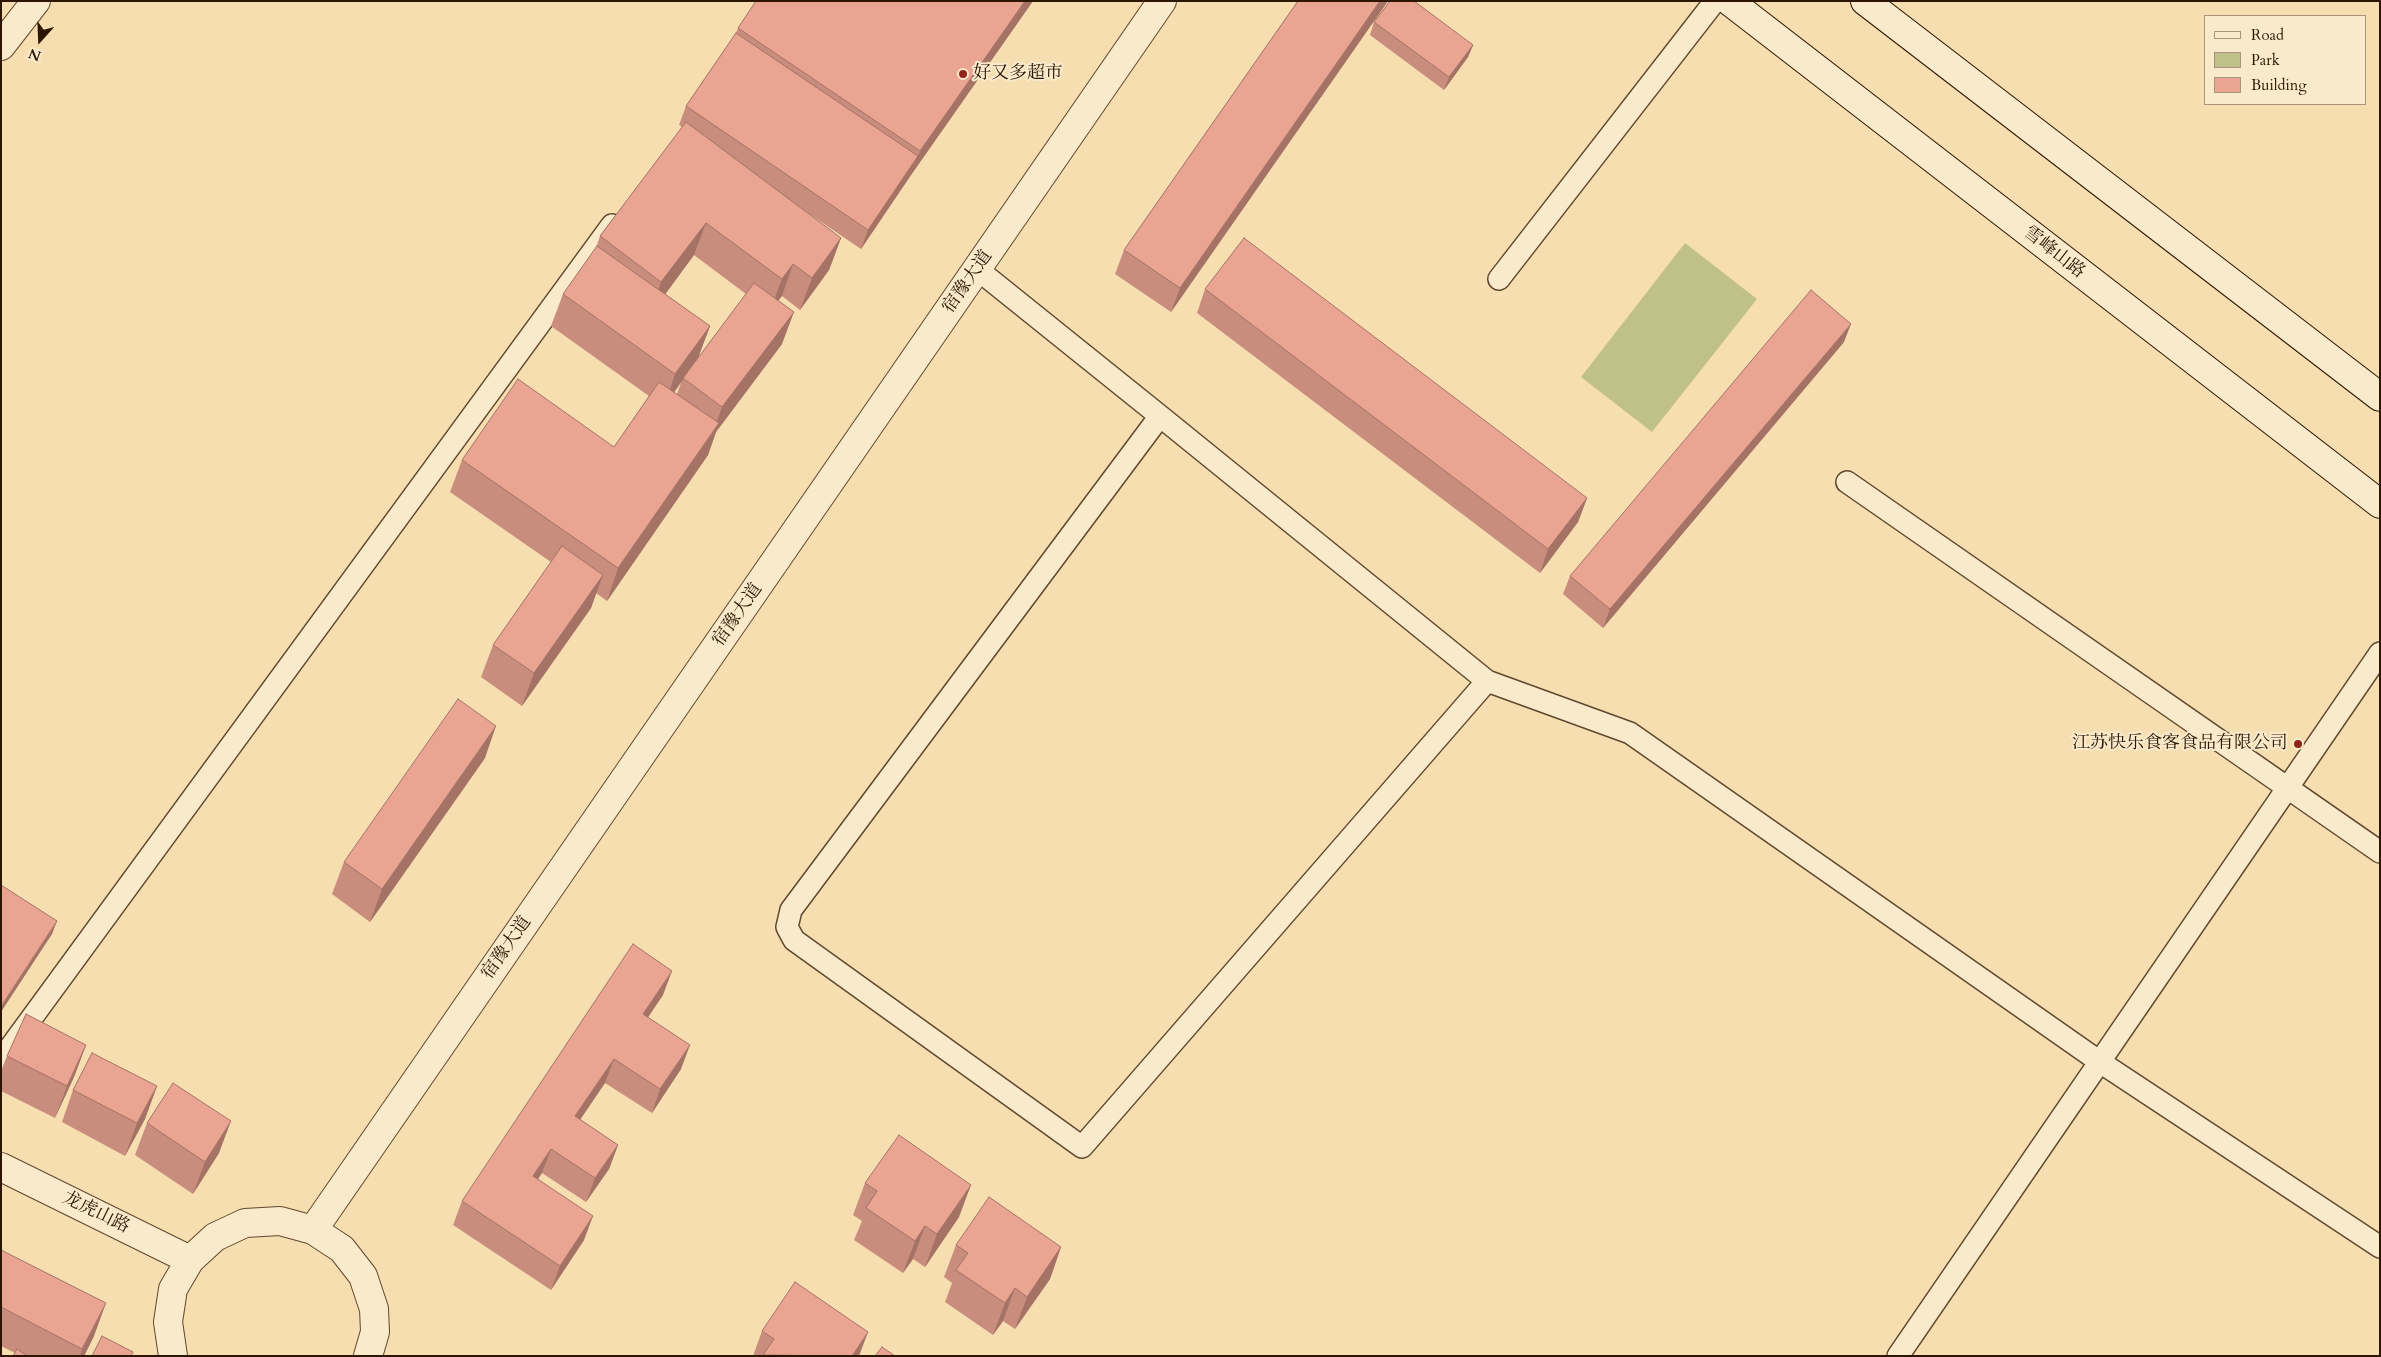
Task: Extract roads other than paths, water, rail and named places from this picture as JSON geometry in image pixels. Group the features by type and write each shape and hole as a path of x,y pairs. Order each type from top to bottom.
{"street":[{"path":"1,46 36,1"},
{"name":"宿豫大道","path":"313,1230 1162,1"},
{"name":"雪峰山路","path":"1730,1 2380,504"},
{"path":"1865,1 2380,397"},
{"name":"龙虎山路","path":"1,1167 190,1260"},
{"path":"174,1356 168,1322 174,1289 190,1260 215,1237 245,1224 280,1221 313,1230 342,1249 363,1276 374,1309 375,1332 368,1356"}],"lane":[{"path":"1499,279 1715,1"},
{"path":"1,1060 621,213"},
{"path":"977,269 1488,681 1630,733 2100,1062 2380,1247"},
{"path":"1160,416 791,910 787,927 794,940 1082,1147 1488,681"},
{"path":"1847,482 2380,852"},
{"path":"1898,1356 2380,653"}],"place":[{"name":"好又多超市","path":"963,74"},
{"name":"江苏快乐食客食品有限公司","path":"2298,744"}]}
